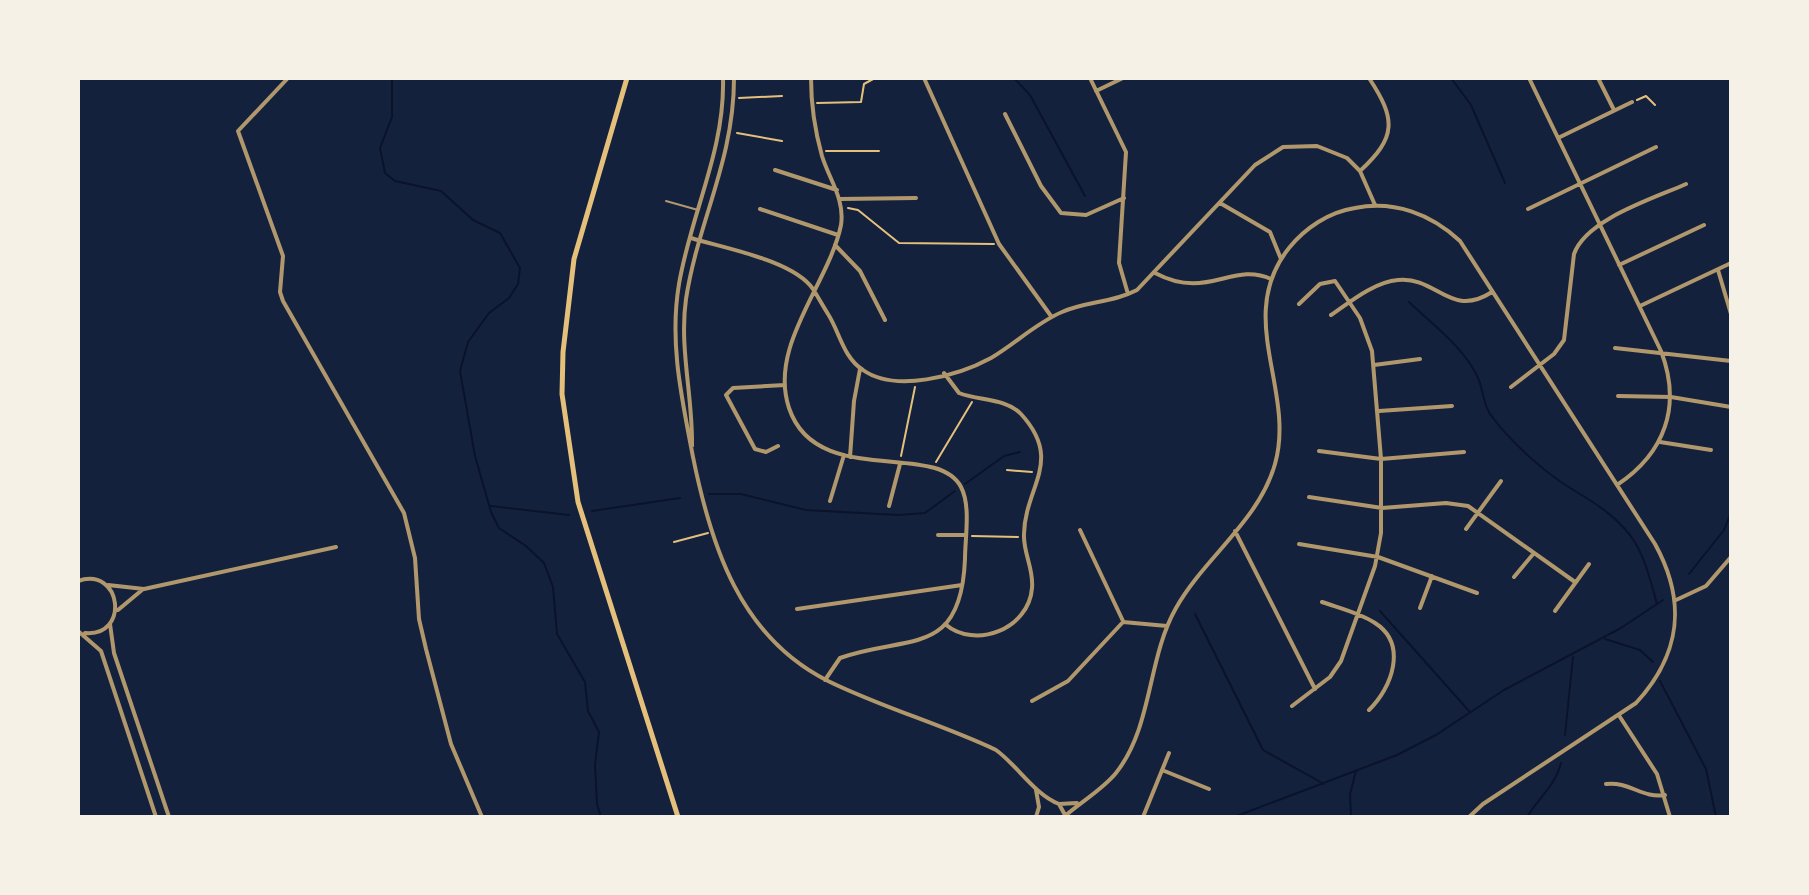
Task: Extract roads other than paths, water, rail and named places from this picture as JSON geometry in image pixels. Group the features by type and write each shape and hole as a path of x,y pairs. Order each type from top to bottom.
{"main road":[{"path":"627,78 574,259 563,352 562,394 578,502 678,817"}],"street":[{"path":"288,78 238,131 283,256 280,292 404,513 415,558 419,619 437,694 451,744 482,817"},
{"path":"723,78 721,131 679,281 675,339 682,410 709,533 729,578 756,619 789,654 825,680 996,750 1015,764 1035,788 1051,801 1059,804 1080,803"},
{"path":"692,452 685,363 686,303 732,132 734,78"},
{"path":"811,78 812,103 821,151 841,207 838,235 823,278 799,320 785,385 792,415 802,432 819,446 850,457 949,474 960,485 965,502 962,585 956,609 945,624 911,644 840,658 825,680"},
{"path":"924,78 999,244 1051,316"},
{"path":"1090,78 1126,152 1119,263 1128,294"},
{"path":"1096,91 1123,78"},
{"path":"1360,171 1387,139 1390,123 1387,107 1369,78"},
{"path":"1529,78 1661,351 1671,397 1660,442 1644,464 1617,485"},
{"path":"1598,78 1614,110"},
{"path":"1558,138 1632,102"},
{"path":"1005,114 1041,186 1061,213 1086,215 1124,198"},
{"path":"691,238 783,268 814,291 817,303 827,313 847,354 860,369 884,380 944,373 988,359 1051,316 1128,294 1155,273 1255,165 1283,147 1317,146 1347,158 1360,171 1375,205"},
{"path":"1528,209 1656,147"},
{"path":"775,170 837,190"},
{"path":"1511,387 1564,340 1574,254 1579,241 1600,224 1686,184"},
{"path":"840,199 916,198"},
{"path":"1220,203 1270,232 1281,259"},
{"path":"1059,804 1065,816 1104,785 1125,760 1139,726 1167,626 1186,592 1265,488 1280,442 1278,400 1263,312 1271,279 1281,259 1297,239 1321,221 1351,208 1375,205 1411,211 1447,229 1460,241 1667,566 1676,600 1674,634 1662,670 1652,687 1620,717 1483,804 1469,817"},
{"path":"760,209 838,235"},
{"path":"1619,265 1704,225"},
{"path":"835,245 860,271 885,320"},
{"path":"1640,306 1731,263"},
{"path":"1718,270 1731,314"},
{"path":"1155,273 1188,285 1251,272 1271,279"},
{"path":"1292,706 1336,670 1378,557 1382,508 1379,411 1368,333 1351,302 1331,279 1320,284 1299,304"},
{"path":"1331,315 1380,285 1397,280 1417,282 1461,302 1475,301 1492,292"},
{"path":"1615,348 1731,361"},
{"path":"1374,365 1420,359"},
{"path":"850,457 860,369"},
{"path":"944,373 953,389 975,398 1005,404 1021,413 1040,446 1041,472 1028,509 1023,537 1033,585 1029,602 1016,620 999,631 977,637 959,634 945,624"},
{"path":"778,446 766,452 755,449 726,395 733,388 785,385"},
{"path":"1618,396 1671,397 1731,407"},
{"path":"1379,411 1452,406"},
{"path":"1660,442 1711,450"},
{"path":"1319,451 1381,459 1464,452"},
{"path":"830,501 844,455"},
{"path":"889,506 900,464"},
{"path":"1466,529 1501,481"},
{"path":"1309,497 1382,508 1454,502 1479,512 1575,582"},
{"path":"1080,530 1123,622"},
{"path":"1235,531 1315,689"},
{"path":"938,535 965,535"},
{"path":"1299,544 1378,557 1477,593"},
{"path":"78,581 91,578 108,585 144,589 336,547"},
{"path":"1514,577 1534,553"},
{"path":"1676,600 1698,592 1731,557"},
{"path":"1555,611 1589,564"},
{"path":"1420,608 1432,576"},
{"path":"108,585 114,593 117,610"},
{"path":"797,609 962,585"},
{"path":"80,632 100,631 110,624 117,610 144,589"},
{"path":"1322,602 1381,627 1392,644 1394,656 1385,691 1369,710"},
{"path":"1123,622 1167,626"},
{"path":"1032,701 1061,687 1123,622"},
{"path":"110,624 114,653 169,817"},
{"path":"80,632 95,643 106,664 156,817"},
{"path":"1620,717 1657,774 1670,817"},
{"path":"1143,817 1169,753"},
{"path":"1162,770 1209,789"},
{"path":"1606,784 1624,784 1649,796 1665,795"},
{"path":"1035,788 1039,807 1036,817"},
{"path":"1039,807 1051,801"}],"lane":[{"path":"666,201 699,210"}],"waterway":[{"path":"392,78 392,117 380,148 385,173 395,181 441,191 473,220 500,233 520,268 518,284 509,298 489,313 468,342 460,371 475,456 491,512 499,528 544,563 553,587 557,634 585,682 588,711 599,732 595,765 597,804 601,817"},
{"path":"1014,78 1030,95 1085,196"},
{"path":"1451,78 1471,105 1505,183"},
{"path":"1409,302 1465,357 1478,378 1485,404 1510,438 1564,484 1608,513 1628,533 1642,556 1657,604"},
{"path":"965,484 1004,456 1020,452"},
{"path":"709,494 741,494 806,510 898,515 925,513 955,491"},
{"path":"592,511 680,498"},
{"path":"491,506 569,515"},
{"path":"1689,574 1724,530 1731,513"},
{"path":"1234,817 1397,755 1436,735 1504,690 1621,628 1663,600"},
{"path":"1380,611 1469,711"},
{"path":"1195,614 1263,750 1324,784"},
{"path":"1605,639 1640,650 1653,662"},
{"path":"1565,735 1573,657"},
{"path":"1660,681 1706,769 1716,817"},
{"path":"1527,817 1551,784 1561,763"},
{"path":"1351,817 1350,794 1356,771"}]}
